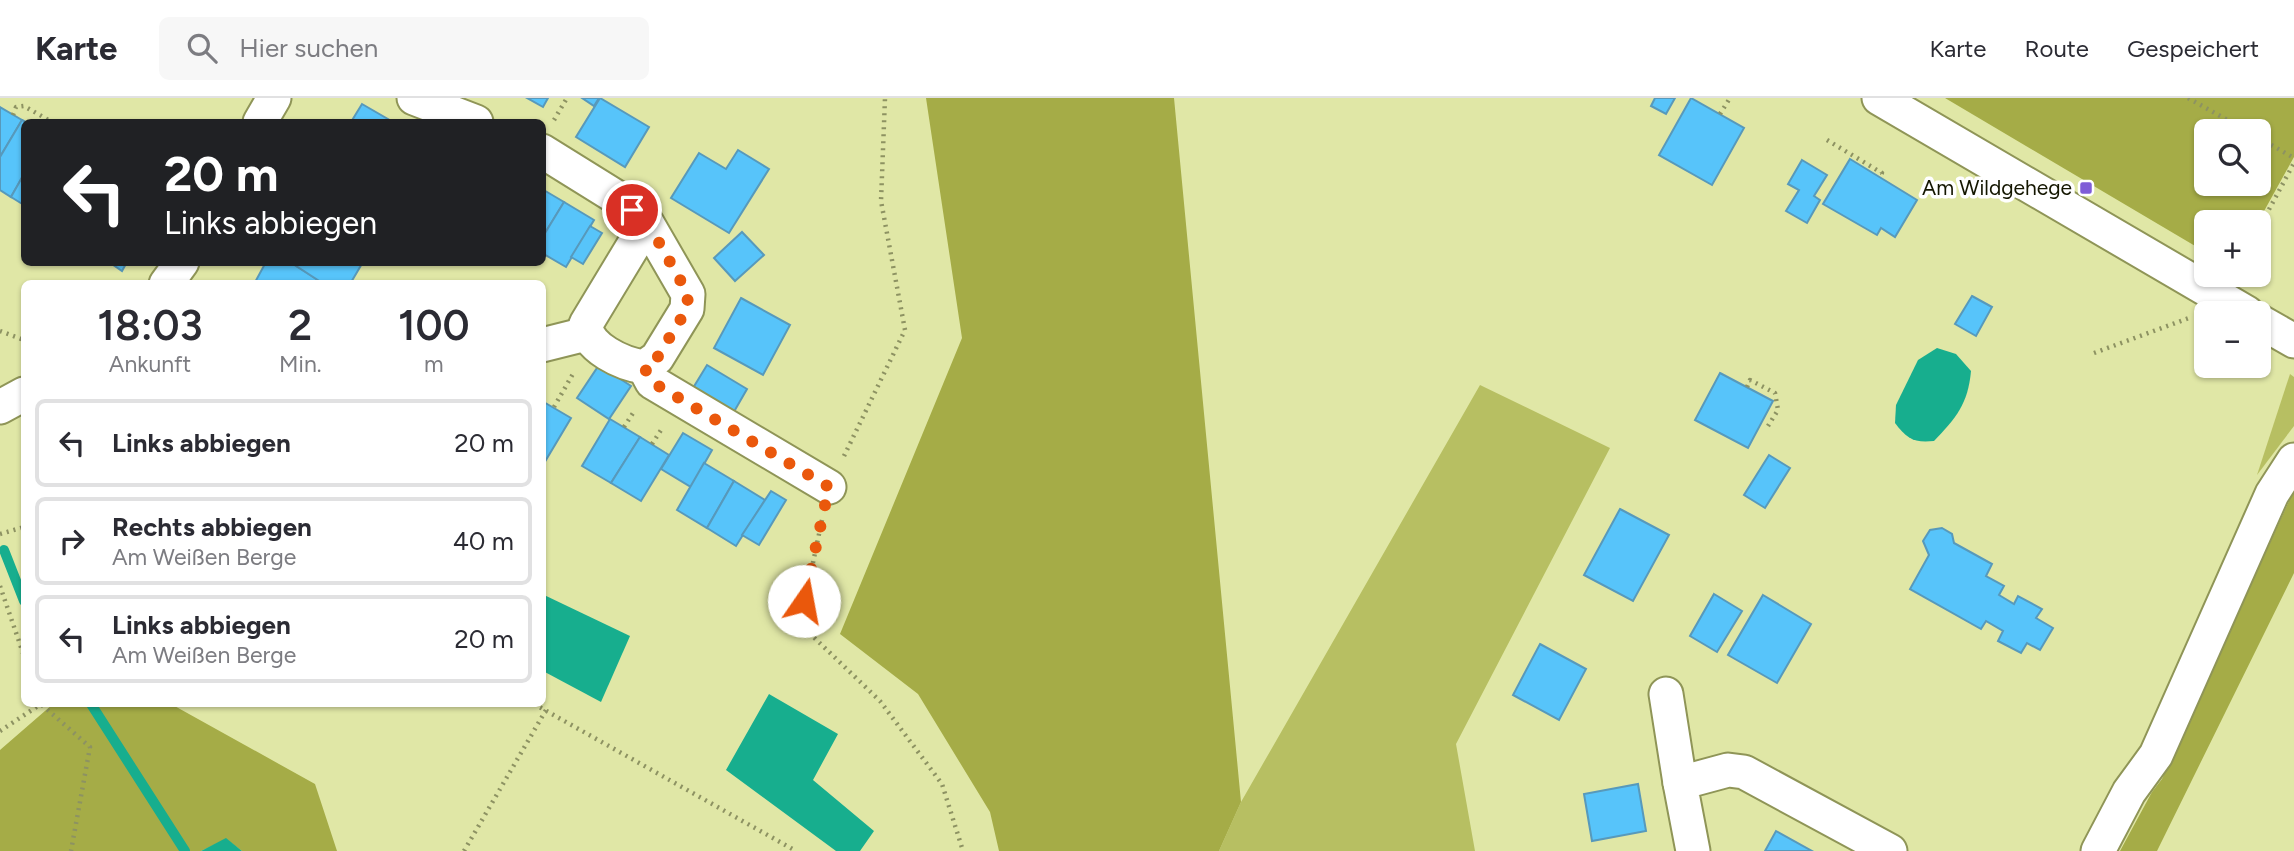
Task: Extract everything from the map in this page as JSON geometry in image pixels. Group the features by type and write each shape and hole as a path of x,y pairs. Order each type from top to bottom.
{"street":[{"path":"262,119 274,98"},
{"path":"414,98 468,119"},
{"path":"1879,98 2226,301"},
{"path":"546,153 616,197 648,223 688,294 687,309 657,358 644,367 631,366 592,342 586,334 586,324 648,223"},
{"path":"2271,328 2294,341"},
{"path":"546,344 586,334"},
{"path":"644,367 652,382 829,487"},
{"path":"0,407 21,396"},
{"path":"2098,851 2129,792 2156,755 2272,494 2294,460"},
{"path":"1666,694 1679,783 1693,851"},
{"path":"1679,783 1728,770 1744,772 1889,851"}],"path":[{"path":"885,98 881,201 905,330 829,487 800,624 880,701 942,784 963,851"},
{"path":"1720,114 1730,98"},
{"path":"2188,98 2226,119"},
{"path":"13,115 16,107 24,106 46,119"},
{"path":"1826,140 1882,173 1880,177"},
{"path":"2271,145 2294,158"},
{"path":"2269,210 2294,163"},
{"path":"2094,353 2188,319 2207,290"},
{"path":"0,331 21,339"},
{"path":"1747,387 1750,380 1775,393 1778,410 1768,426"},
{"path":"0,534 21,528"},
{"path":"0,586 21,647"},
{"path":"0,731 37,707"},
{"path":"45,707 90,747 71,851"},
{"path":"540,707 796,851"},
{"path":"464,851 546,710"}],"green space":[{"path":"926,98 1174,98 1241,802 1219,851 999,851 990,812 918,694 840,634 962,338"},
{"path":"1945,98 2294,98 2294,157 2265,210 2194,210 2194,245"},
{"path":"2290,374 2294,377 2294,426 2257,475"},
{"path":"1480,385 1610,448 1456,744 1475,851 1219,851 1241,802"},
{"path":"2294,490 2294,573 2157,851 2120,851 2162,779"},
{"path":"50,707 176,707 315,784 337,851 242,851 226,839 201,851 0,851 0,750"}],"water":[{"path":"1937,348 1956,354 1971,371 1967,393 1960,410 1934,441 1916,440 1903,433 1895,423 1896,405 1918,360"},
{"path":"546,596 630,636 601,702 546,673"},
{"path":"769,694 838,734 813,780 874,831 860,851 836,851 726,770"},
{"path":"226,838 242,851 201,851"}],"building":[{"path":"527,98 548,98 543,107"},
{"path":"582,98 599,98 594,106"},
{"path":"600,98 649,127 625,167 576,137"},
{"path":"1655,98 1675,98 1666,114 1651,106"},
{"path":"1691,98 1744,128 1712,185 1659,155"},
{"path":"362,104 388,119 353,119"},
{"path":"0,107 21,122 0,157"},
{"path":"21,122 21,179 11,197 0,190 0,157"},
{"path":"738,150 769,169 729,233 671,198 699,153 726,169"},
{"path":"1850,159 1917,200 1895,237 1881,228 1877,235 1823,204"},
{"path":"1802,160 1827,175 1814,196 1820,200 1807,223 1786,211 1799,190 1788,184"},
{"path":"21,179 21,203 11,197"},
{"path":"546,191 564,202 546,231"},
{"path":"564,202 594,220 566,267 546,255 546,231"},
{"path":"590,226 602,233 583,264 571,257"},
{"path":"742,232 764,255 735,281 714,258"},
{"path":"264,266 296,266 318,280 256,280"},
{"path":"296,266 361,266 352,280 318,280"},
{"path":"1972,296 1992,307 1976,336 1955,324"},
{"path":"741,298 790,325 763,375 714,348"},
{"path":"599,365 631,386 609,419 577,398"},
{"path":"707,365 747,389 731,417 690,393"},
{"path":"1720,373 1773,401 1748,448 1695,420"},
{"path":"546,403 571,418 546,460"},
{"path":"610,419 640,437 611,483 582,466"},
{"path":"683,433 712,450 691,487 661,469"},
{"path":"640,437 669,455 641,501 611,483"},
{"path":"1769,455 1790,468 1765,508 1744,495"},
{"path":"704,463 734,481 707,528 677,510"},
{"path":"734,481 765,500 736,546 707,528"},
{"path":"771,491 786,500 759,545 742,535"},
{"path":"1620,509 1669,535 1633,601 1584,575"},
{"path":"1942,528 1952,534 1954,543 1992,564 1986,576 2004,586 1999,595 2014,604 2018,596 2042,609 2036,618 2053,628 2040,650 2027,643 2021,653 1998,641 2003,631 1986,621 1981,629 1910,589 1929,555 1923,541 1930,530"},
{"path":"1714,594 1742,611 1717,652 1690,636"},
{"path":"1763,595 1811,624 1777,683 1728,655"},
{"path":"1540,644 1586,669 1559,720 1513,695"},
{"path":"1638,784 1646,831 1592,841 1584,794"},
{"path":"1776,831 1812,851 1765,851"}],"waterway":[{"path":"4,550 21,593"},
{"path":"93,707 185,851"}],"place":[{"name":"Am Wildgehege","path":"2086,188"}],"route":[{"path":"632,210 648,223 688,294 687,309 657,358 644,367 652,382 829,487 804,601"}]}
